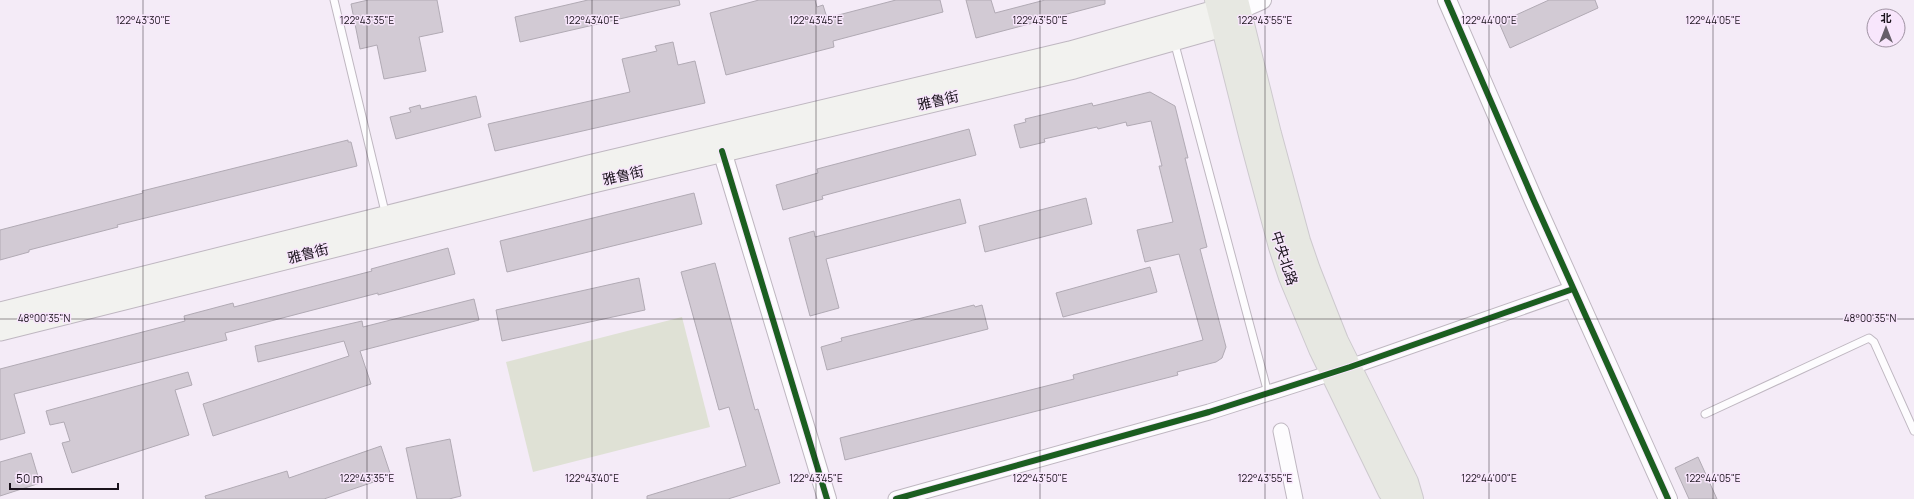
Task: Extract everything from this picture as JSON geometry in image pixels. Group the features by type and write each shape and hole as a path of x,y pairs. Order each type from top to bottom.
{"main road":[{"name":"雅鲁街","path":"0,313 596,164 1070,52 1227,9"},
{"name":"雅鲁街","path":"0,330 722,151 1074,68 1174,41 1227,9"},
{"name":"中央北路","path":"1227,9 1299,241 1341,370 1389,491 1396,499"},
{"name":"中央北路","path":"1341,370 1407,482 1412,499"}],"street":[{"name":"雅鲁街","path":"1227,9 1262,0"},
{"path":"1447,0 1573,289 1668,499"},
{"path":"722,151 827,499"},
{"path":"896,499 1210,412 1341,370 1573,289"},
{"path":"1281,431 1294,499"}],"lane":[{"path":"334,0 386,217"},
{"path":"1174,41 1268,394"},
{"path":"1705,414 1869,338 1874,342 1914,431"}],"shaded area":[{"path":"682,317 710,427 533,472 506,362"}],"building":[{"path":"368,0 437,0 443,32 419,37 426,71 384,79 377,45 360,49 351,4"},
{"path":"588,0 679,0 680,5 520,42 515,17"},
{"path":"759,0 815,0 817,7 823,5 827,18 896,0 940,0 943,12 833,41 834,47 726,75 710,13"},
{"path":"966,0 991,0 995,13 1045,0 1105,0 1105,4 976,38"},
{"path":"1549,0 1595,0 1598,8 1510,48 1500,25 1505,22 1505,20"},
{"path":"673,42 678,65 695,61 705,103 495,151 488,124 630,92 622,59 657,51 655,46"},
{"path":"1150,92 1175,106 1188,158 1185,158 1207,247 1200,249 1226,347 1222,358 1216,362 1177,372 1178,375 845,460 840,438 1074,379 1073,375 1203,340 1179,254 1145,262 1137,230 1173,222 1159,166 1162,166 1151,121 1127,126 1126,122 1098,129 1097,127 1044,139 1045,142 1020,148 1014,125 1026,122 1025,119 1092,103 1093,106"},
{"path":"476,96 481,117 396,139 390,117 411,112 409,108 420,105 421,109"},
{"path":"969,129 976,155 822,196 823,199 783,210 776,185 818,173 817,169"},
{"path":"348,140 348,142 351,142 357,166 117,225 118,227 29,250 29,252 0,260 0,230 143,193 142,191"},
{"path":"694,193 702,224 507,272 500,241"},
{"path":"1086,198 1092,224 985,252 979,226"},
{"path":"960,199 966,223 826,259 839,308 810,316 789,238 814,231 815,237"},
{"path":"448,248 455,274 378,295 378,293 225,333 227,340 14,394 25,433 0,440 0,369 185,321 184,316 233,303 234,307 372,271 371,269"},
{"path":"715,263 755,410 758,409 780,483 728,499 647,499 647,496 746,466 729,407 719,410 681,272"},
{"path":"1150,267 1157,292 1063,317 1056,293"},
{"path":"639,278 645,310 502,341 496,310"},
{"path":"474,299 479,320 360,351 371,384 213,436 203,404 349,356 344,341 258,362 255,346 362,321 363,327"},
{"path":"974,305 975,307 982,305 988,329 827,370 821,347 842,341 841,338"},
{"path":"188,372 192,385 175,390 189,435 72,473 62,443 70,441 64,422 50,425 46,411"},
{"path":"450,439 461,496 449,499 417,499 406,448"},
{"path":"381,446 391,476 324,499 206,499 205,496 287,471 289,478"},
{"path":"31,453 40,483 0,496 0,462"},
{"path":"1698,457 1717,499 1689,499 1675,468"}],"cycle path":[{"path":"1447,0 1534,201 1668,499"},
{"path":"722,151 827,499"},
{"path":"896,499 1209,412 1350,367 1573,289"}]}
